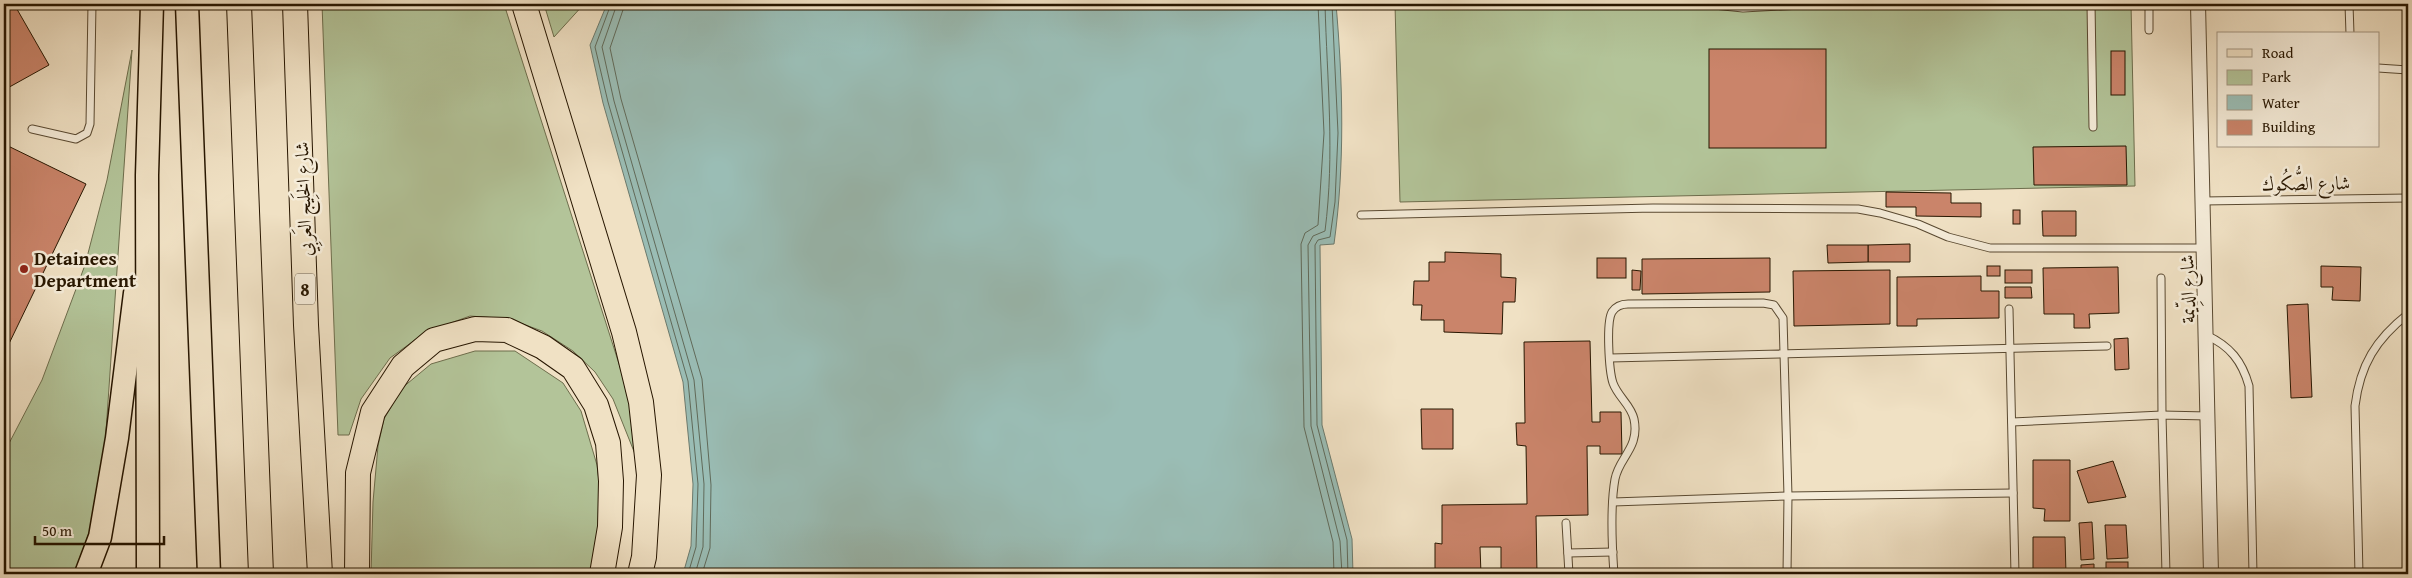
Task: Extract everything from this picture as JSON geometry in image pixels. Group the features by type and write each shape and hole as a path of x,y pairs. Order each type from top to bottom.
{"highway":[{"path":"239,4 261,574"},
{"name":"شارع الخَلِيج العَربِي","path":"295,4 306,325 320,574"},
{"path":"526,13 624,332 641,402 649,475 644,557 640,574"},
{"path":"357,574 358,473 373,412 403,366 434,340 475,329 507,330 542,347 573,368 596,405 608,443 611,480 610,527 602,574"}],"main road":[{"path":"148,574 147,175 152,4"},
{"path":"187,4 209,574"},
{"path":"86,574 100,537 117,438 147,175"}],"street":[{"name":"شارع الدِّيمة","path":"2198,4 2204,201 2211,574"}],"lane":[{"path":"32,129 76,139 87,133 90,124 92,4"},
{"path":"1704,4 1743,8 1820,4"},
{"path":"2091,4 2093,127"},
{"path":"2148,4 2149,30"},
{"path":"2349,4 2350,32"},
{"path":"2380,68 2408,70"},
{"name":"شارع الصُّكُوك","path":"2204,201 2408,198"},
{"path":"1361,215 1653,208 1858,209 1918,224 1948,237 1990,248 2204,248"},
{"path":"2162,278 2162,415 2166,574"},
{"path":"1614,574 1616,475 1631,449 1635,427 1630,407 1613,382 1610,358 1610,318 1614,309 1628,304 1768,303 1778,309 1783,318 1788,496 1788,574"},
{"path":"2009,309 2015,574"},
{"path":"2359,574 2355,406 2358,385 2364,366 2374,348 2408,314"},
{"path":"2206,335 2230,349 2239,360 2249,386 2253,574"},
{"path":"1610,358 2107,346"},
{"path":"2012,422 2162,415 2208,416"},
{"path":"1614,502 1788,496 2013,493"},
{"path":"1566,523 1569,574"},
{"path":"1568,553 1613,552"}],"green space":[{"path":"322,4 504,4 620,367 631,409 635,454 613,399 595,372 573,351 542,331 509,319 470,316 426,332 390,358 361,399 349,435 338,435"},
{"path":"544,4 584,4 554,37"},
{"path":"1395,4 2131,4 2135,186 1400,202"},
{"path":"132,50 105,446 90,530 74,574 4,574 4,453 42,380 85,265 107,180"},
{"path":"475,351 515,351 563,383 581,411 597,465 602,505 595,574 371,574 373,502 378,446 384,419 402,388 431,364"}],"water":[{"path":"607,4 1336,4 1342,124 1338,214 1334,244 1320,245 1322,425 1352,539 1353,574 683,574 691,546 693,484 683,382 603,103 590,45"}],"building":[{"path":"14,4 49,65 4,90 4,6"},
{"path":"1709,49 1826,49 1826,148 1709,148"},
{"path":"2111,51 2125,51 2125,95 2111,95"},
{"name":"Detainees Department","path":"4,144 86,184 4,354"},
{"path":"2126,146 2127,185 2034,185 2033,147"},
{"path":"1886,192 1951,193 1951,203 1981,203 1981,217 1916,216 1916,207 1886,207"},
{"path":"2013,210 2020,210 2020,224 2013,224"},
{"path":"2042,211 2076,211 2076,236 2043,236"},
{"path":"1910,244 1910,262 1868,262 1868,245"},
{"path":"1827,245 1868,245 1868,262 1828,263"},
{"path":"1445,252 1501,254 1501,277 1516,278 1515,302 1503,302 1502,334 1444,332 1444,320 1421,320 1422,305 1413,305 1414,281 1429,281 1429,262 1445,262"},
{"path":"1597,258 1626,258 1626,278 1597,278"},
{"path":"1770,258 1770,292 1642,294 1642,259"},
{"path":"1987,266 2000,266 2000,276 1987,276"},
{"path":"2321,266 2361,267 2360,301 2332,300 2333,287 2321,287"},
{"path":"2118,267 2119,313 2089,314 2090,328 2074,328 2074,314 2044,314 2043,268"},
{"path":"1632,270 1641,271 1640,290 1632,290"},
{"path":"1890,270 1890,324 1794,326 1793,271"},
{"path":"2005,270 2032,270 2032,283 2005,283"},
{"path":"1981,276 1981,291 1999,291 1999,318 1917,319 1917,326 1897,326 1897,277"},
{"path":"2005,287 2031,287 2032,298 2005,298"},
{"path":"2308,304 2312,397 2291,398 2287,305"},
{"path":"2128,338 2129,369 2115,370 2114,339"},
{"path":"1590,341 1592,422 1600,422 1600,412 1621,412 1622,454 1600,454 1600,446 1587,446 1588,515 1536,516 1537,574 1501,574 1501,547 1480,547 1481,574 1435,574 1435,543 1442,544 1442,505 1527,504 1526,446 1517,445 1516,423 1525,423 1524,342"},
{"path":"1421,409 1453,409 1453,449 1422,449"},
{"path":"2033,460 2070,460 2070,521 2044,521 2045,509 2033,508"},
{"path":"2113,461 2126,497 2088,503 2077,471"},
{"path":"2092,522 2094,559 2081,560 2079,523"},
{"path":"2105,525 2126,525 2128,558 2107,559"},
{"path":"2033,537 2065,537 2066,574 2033,574"},
{"path":"2106,562 2128,562 2128,574 2106,574"},
{"path":"2094,564 2094,574 2081,574 2081,565"}],"place":[{"name":"Detainees Department","path":"24,269"}]}
